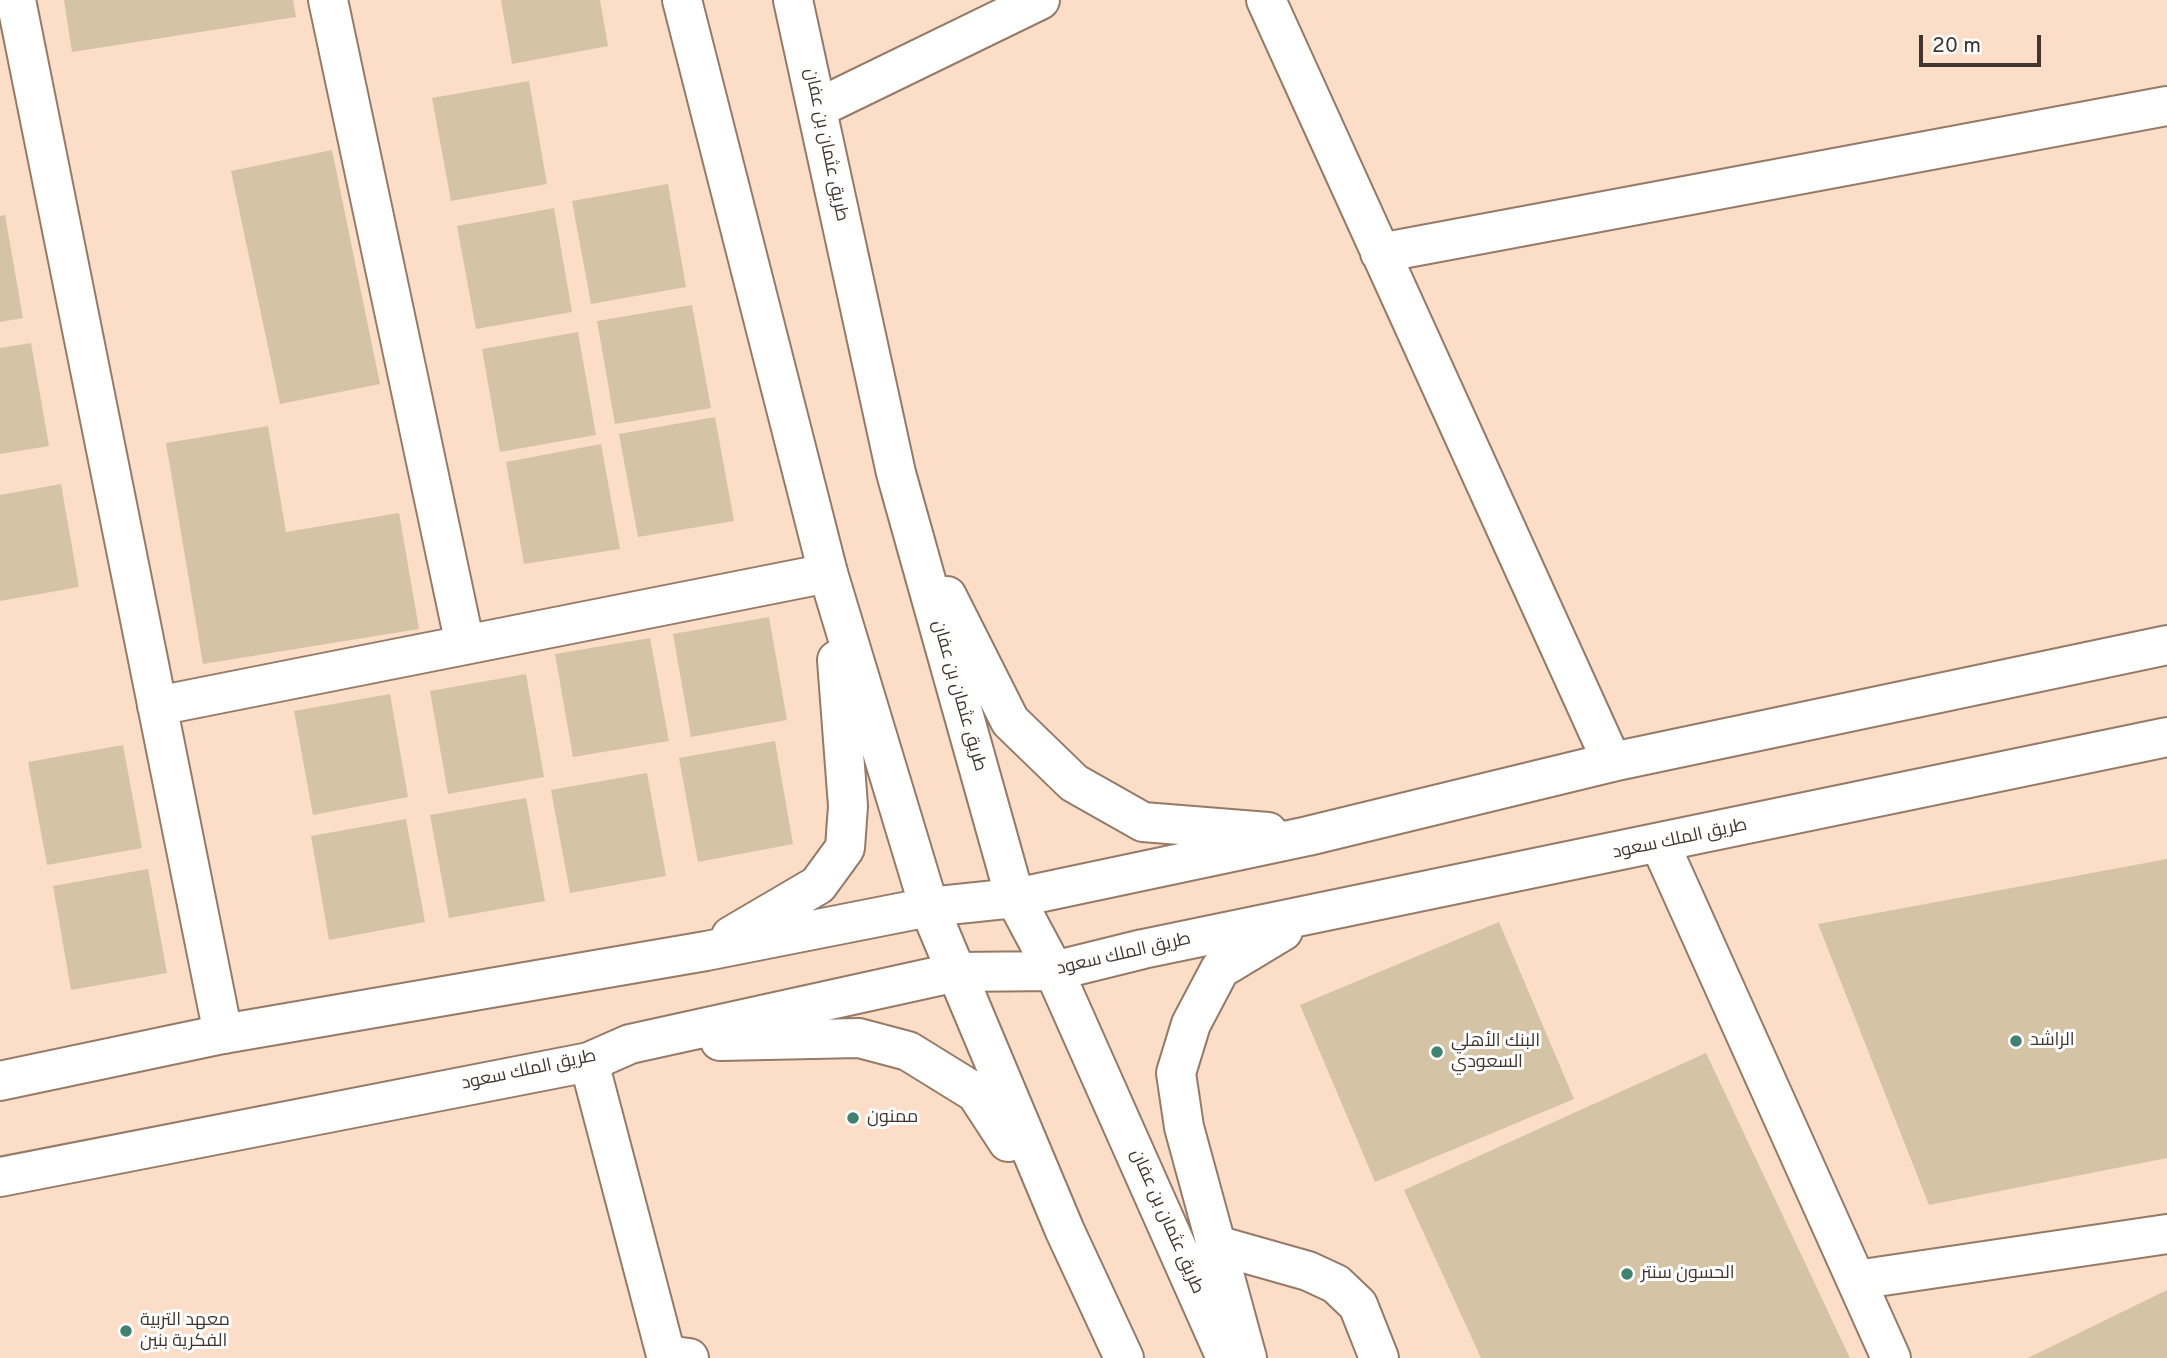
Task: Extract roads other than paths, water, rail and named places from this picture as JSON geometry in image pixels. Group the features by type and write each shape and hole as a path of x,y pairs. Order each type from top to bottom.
{"main road":[{"path":"16,0 223,1034"},
{"path":"328,0 465,645"},
{"path":"682,0 830,580 929,907 1065,1231 1124,1358"},
{"name":"طريق عثمان بن عفان","path":"793,0 907,518 1015,898 1054,971 1226,1358"},
{"path":"1266,0 1612,762"},
{"path":"818,108 1015,4"},
{"path":"1380,253 2167,106"},
{"path":"907,518 1010,721 1074,783 1143,822 1308,836"},
{"path":"157,706 465,645 830,580"},
{"path":"706,951 818,885 845,848 848,806 830,580"},
{"path":"0,1081 223,1034 706,951 929,907 1015,898 1308,836 1612,762 2167,645"},
{"name":"طريق الملك سعود","path":"0,1177 589,1062 630,1044 957,972 1054,971 1143,949 2167,737"},
{"path":"1660,844 1891,1358"},
{"path":"1247,1358 1184,1127 1176,1073 1191,1024 1220,969 1280,931 1381,901"},
{"path":"630,1044 859,1038 908,1052 976,1093 1065,1231"},
{"path":"589,1062 666,1355 689,1358"},
{"path":"1856,1280 2167,1234"},
{"path":"1216,1245 1308,1271 1336,1284 1358,1305 1379,1358"}],"place":[{"name":"الراشد","path":"2016,1041"},
{"name":"البنك الأهلي السعودي","path":"1437,1052"},
{"name":"ممنون","path":"853,1118"},
{"name":"الحسون سنتر","path":"1627,1274"},
{"name":"معهد التربية الفكرية بنين","path":"126,1331"}]}
